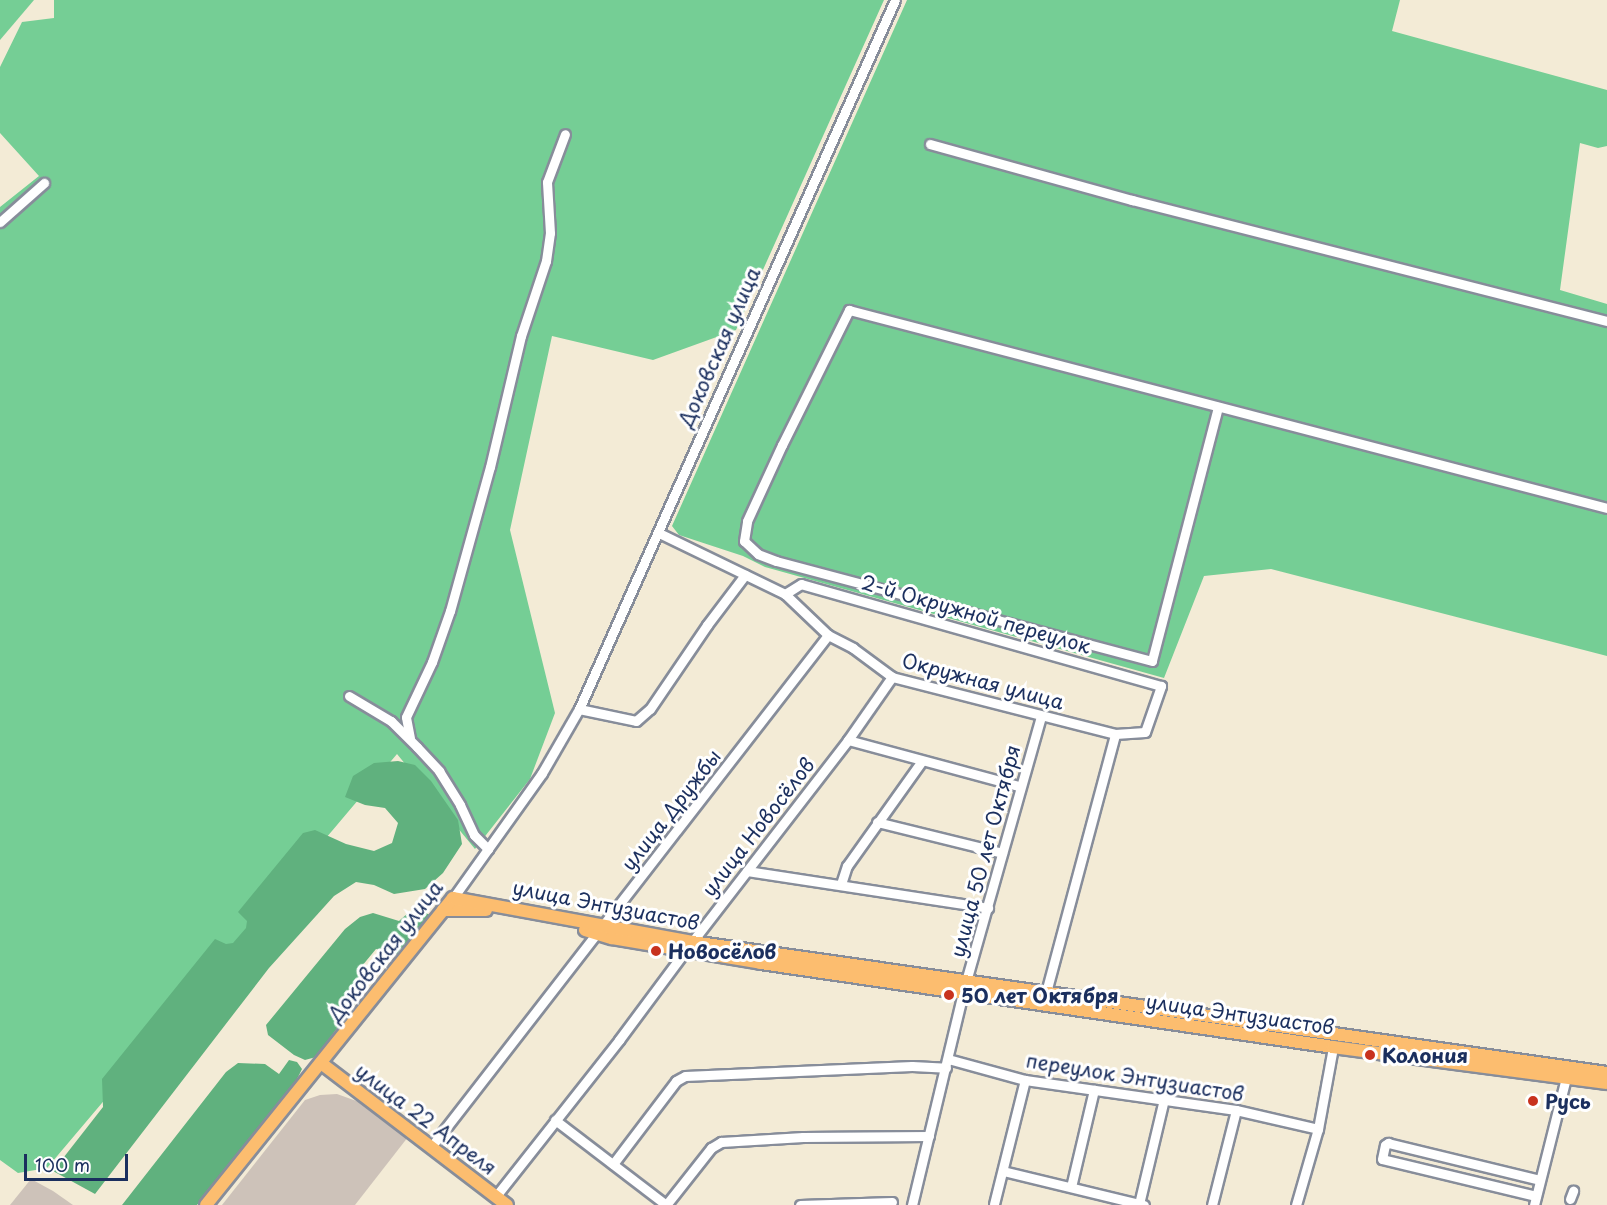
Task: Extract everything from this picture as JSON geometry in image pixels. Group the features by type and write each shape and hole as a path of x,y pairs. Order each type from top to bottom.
{"main road":[{"name":"улица Энтузиастов","path":"453,898 688,946 1567,1073 1607,1083"},
{"name":"Доковская улица","path":"206,1205 453,898"},
{"name":"улица Энтузиастов","path":"443,910 478,908 602,929"},
{"name":"улица Энтузиастов","path":"1044,999 1333,1047 1567,1073 1607,1073"},
{"name":"улица 22 Апреля","path":"321,1063 507,1205"}],"street":[{"name":"Доковская улица","path":"453,898 542,772 579,709 895,0"},
{"path":"410,738 406,717 432,662 450,611 490,467 521,336 546,261 550,233 547,183 565,134"},
{"path":"930,144 1132,200 1607,321"},
{"path":"0,222 44,183"},
{"path":"1218,407 1152,661 776,561 758,554 744,541 743,532 747,521 849,310 1607,508"},
{"name":"Окружная улица","path":"658,533 785,594 828,635 853,648 892,677 1115,734 1145,732 1161,686"},
{"path":"579,709 636,721 650,709 707,625 745,575"},
{"name":"2-й Окружной переулок","path":"785,594 801,584 1161,686"},
{"name":"улица Дружбы","path":"431,1147 828,635"},
{"name":"улица Новосёлов","path":"496,1196 620,1040 688,946 848,740 892,677"},
{"path":"350,696 377,710 410,738 439,771 460,805 474,835 488,849"},
{"name":"улица 50 лет Октября","path":"912,1205 965,987 1041,716"},
{"path":"1044,999 1115,734"},
{"path":"848,740 1020,786"},
{"path":"841,884 847,866 922,761"},
{"path":"877,822 1002,853"},
{"path":"747,871 988,908"},
{"path":"1296,1205 1318,1129 1333,1047"},
{"name":"переулок Энтузиастов","path":"613,1164 676,1081 685,1077 947,1063 1025,1080 1236,1110 1318,1129"},
{"path":"1540,1180 1388,1143 1382,1159 1535,1201 1567,1073"},
{"path":"994,1204 1025,1080"},
{"path":"1071,1187 1094,1090"},
{"path":"1003,1171 1141,1204 1164,1099"},
{"path":"1212,1205 1236,1110"},
{"path":"555,1120 666,1205 711,1148 721,1143 803,1137 929,1136"},
{"path":"800,1205 892,1202"}],"shaded area":[{"path":"337,1094 362,1103 408,1137 355,1205 222,1205 305,1100 320,1095"},
{"path":"31,1179 53,1191 73,1205 10,1205"}],"green space":[{"path":"0,0 34,0 0,40"},
{"path":"54,0 884,0 736,330 653,360 552,336 510,530 555,713 530,779 475,849 397,754 47,1168 18,1173 0,1160 0,207 39,176 0,133 0,67 22,22 54,18"},
{"path":"907,0 1400,0 1392,31 1607,90 1607,146 1598,148 1580,143 1560,290 1607,304 1607,656 1271,569 1204,576 1164,678 765,567 743,556 679,535 672,526"},
{"path":"398,761 415,765 431,781 458,820 462,844 443,873 425,889 394,894 374,885 356,882 334,896 269,968 95,1194 53,1171 103,1107 102,1079 215,939 226,944 233,943 246,928 247,921 238,912 303,833 315,830 346,844 374,851 392,843 398,823 385,808 365,805 345,797 353,776 374,763"},
{"path":"418,909 430,915 398,954 376,949 357,972 368,986 316,1057 305,1060 294,1055 268,1035 266,1025 345,929 360,917 373,913 399,921 408,913"},
{"path":"289,1060 297,1062 302,1069 296,1081 197,1205 122,1205 226,1072 238,1063 265,1064 279,1074"}],"place":[{"name":"Новосёлов","path":"656,951"},
{"name":"50 лет Октября","path":"949,995"},
{"name":"Колония","path":"1370,1055"},
{"name":"Русь","path":"1533,1101"}]}
